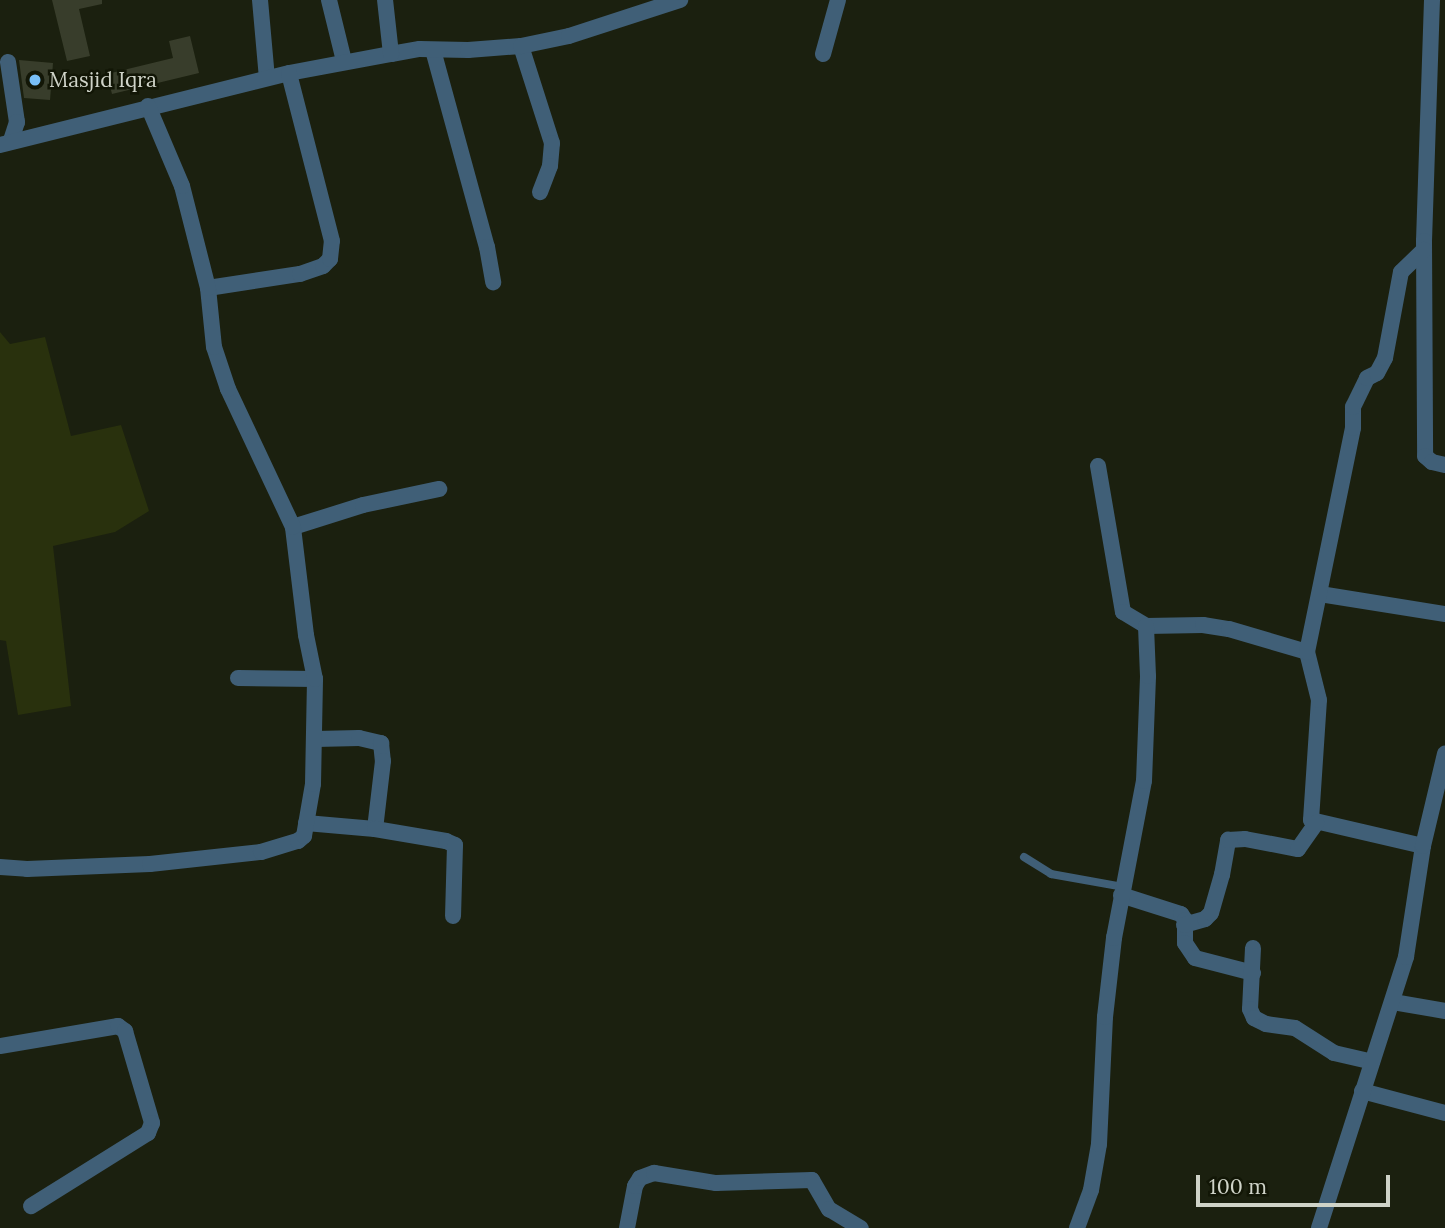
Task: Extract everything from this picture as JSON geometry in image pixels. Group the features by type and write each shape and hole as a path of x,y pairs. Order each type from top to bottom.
{"street":[{"path":"260,0 267,78"},
{"path":"328,0 344,61"},
{"path":"385,0 391,54"},
{"path":"6,143 148,106 344,61 433,50 522,46 569,36 680,0"},
{"path":"823,54 838,0"},
{"path":"1432,0 1424,250 1425,456 1432,462 1445,465"},
{"path":"522,46 552,144 551,166 540,192"},
{"path":"433,50 487,247 493,282"},
{"path":"6,143 17,122 8,62"},
{"path":"208,288 300,274 323,266 330,259 332,241 289,73"},
{"path":"0,867 27,869 150,864 261,852 298,841 304,836 313,783 316,739 315,679 306,635 293,527 228,389 214,347 208,288 182,186 148,106"},
{"path":"1423,846 1311,820 1309,812 1319,701 1316,678 1307,652 1353,428 1353,407 1367,378 1382,367 1401,272 1424,250"},
{"path":"1098,466 1123,612 1146,626 1216,627 1307,652"},
{"path":"293,527 363,505 439,489"},
{"path":"1320,594 1445,614"},
{"path":"1077,1228 1091,1190 1099,1144 1105,1017 1122,891 1144,781 1148,676 1146,626"},
{"path":"238,678 315,679"},
{"path":"316,739 359,738 381,743 383,761 374,829"},
{"path":"1319,1228 1406,957 1423,846 1445,754"},
{"path":"306,822 374,829 446,841 454,845 453,916"},
{"path":"1184,925 1205,919 1210,913 1222,875 1228,840 1245,839 1298,849 1316,823"},
{"path":"1122,891 1178,911 1184,917 1185,943 1195,958 1253,973"},
{"path":"1252,948 1250,1009 1254,1018 1266,1024 1295,1028 1334,1053 1372,1062"},
{"path":"1393,1002 1445,1011"},
{"path":"0,1046 118,1026 125,1031 152,1123 148,1133 31,1206"},
{"path":"1362,1091 1445,1113"},
{"path":"627,1228 635,1186 640,1178 654,1173 716,1183 812,1180 828,1209 861,1228"}],"lane":[{"path":"1024,857 1051,874 1122,891"}],"green space":[{"path":"0,332 10,344 45,337 71,436 121,425 149,511 115,532 53,546 71,706 18,715 6,641 0,640"}],"building":[{"path":"52,0 102,0 102,4 79,9 90,56 67,61"},
{"path":"190,36 199,73 112,94 107,74 173,58 169,41"},
{"name":"Masjid Iqra","path":"19,60 53,63 50,100 24,98"}],"place":[{"name":"Masjid Iqra","path":"35,80"}]}
